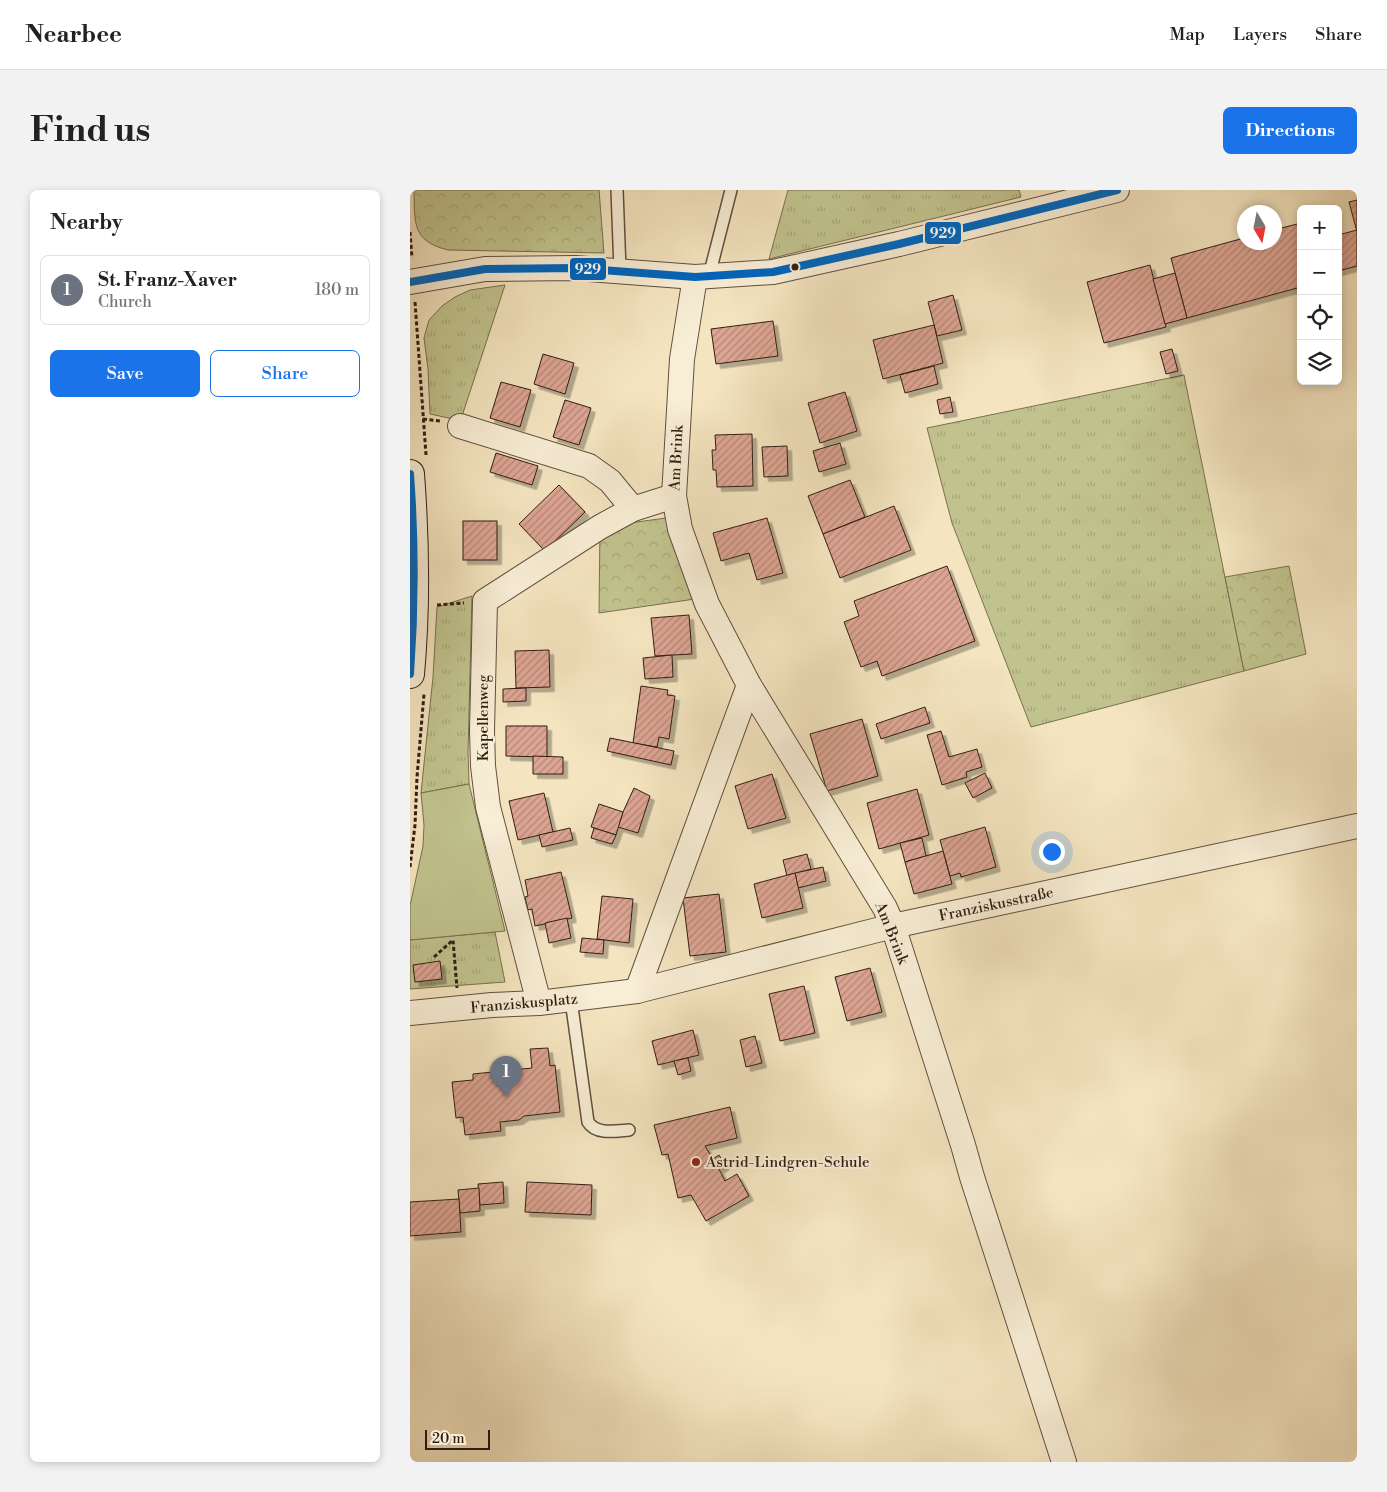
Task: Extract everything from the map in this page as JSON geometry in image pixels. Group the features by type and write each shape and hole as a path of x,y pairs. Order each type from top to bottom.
{"main road":[{"path":"410,474 418,603 410,674"}],"street":[{"path":"410,282 485,269 575,268 702,276 773,272 899,244 1117,190"},
{"name":"Am Brink","path":"702,276 682,359 674,496 680,529 707,604 749,685 885,908 893,926 1064,1462"},
{"path":"460,426 590,466 610,481 633,509"},
{"path":"485,601 600,527 633,509 674,496"},
{"name":"Kapellenweg","path":"485,601 482,757 488,807 539,1004"},
{"path":"637,991 749,685"},
{"name":"Franziskusstraße","path":"637,991 893,926 1357,826"},
{"name":"Franziskusplatz","path":"410,1013 458,1008 539,1004 637,991"}],"lane":[{"path":"617,190 620,270"},
{"path":"702,276 731,190"},
{"path":"571,1000 588,1122 591,1127 600,1130 629,1130"}],"path":[{"path":"418,603 485,601"},
{"path":"434,957 453,940 458,1008"}],"green space":[{"path":"414,190 599,190 604,253 448,250 427,241 421,235 415,221"},
{"path":"788,190 1019,190 1021,197 769,259"},
{"path":"505,285 463,413 463,421 430,414 428,369 424,338 429,320 442,306 470,290"},
{"path":"1184,375 1244,671 1031,727 952,523 927,428"},
{"path":"666,518 695,599 599,613 600,527"},
{"path":"1289,566 1306,654 1244,671 1225,577"},
{"path":"472,596 468,752 469,784 421,793 433,677 437,607"},
{"path":"469,784 505,931 410,940 410,906 423,846 424,825 421,793"},
{"path":"495,932 505,982 410,989 410,940"}],"building":[{"path":"1357,200 1357,232 1349,202"},
{"path":"1297,224 1297,288 1187,318 1171,258 1237,240 1237,250 1282,250 1282,228"},
{"path":"1357,230 1357,266 1342,270 1342,250 1342,234"},
{"path":"1150,265 1166,327 1104,343 1087,282"},
{"path":"1175,273 1187,318 1165,324 1153,279"},
{"path":"953,295 962,330 937,336 928,302"},
{"path":"773,321 778,356 716,364 711,329"},
{"path":"934,325 943,363 883,379 873,340"},
{"path":"1172,349 1178,371 1166,374 1160,352"},
{"path":"543,354 574,363 565,394 534,384"},
{"path":"934,366 938,384 905,393 900,375"},
{"path":"501,382 531,390 520,427 490,418"},
{"path":"845,392 857,431 820,443 808,403"},
{"path":"950,397 953,412 940,414 937,400"},
{"path":"565,400 591,408 579,445 553,437"},
{"path":"752,434 753,486 717,487 716,470 713,470 712,450 716,450 715,435"},
{"path":"840,443 846,464 819,472 813,451"},
{"path":"787,446 788,476 764,477 762,447"},
{"path":"496,453 538,466 532,485 490,472"},
{"path":"850,480 865,517 823,534 808,496"},
{"path":"559,485 585,512 545,551 519,524"},
{"path":"894,506 911,550 840,578 823,534"},
{"path":"767,518 783,573 757,580 749,553 721,561 713,533"},
{"path":"463,521 497,521 497,560 463,560"},
{"path":"947,566 975,641 882,676 877,661 861,667 844,622 859,616 854,601"},
{"path":"689,615 692,654 655,656 651,618"},
{"path":"549,650 550,687 516,688 515,651"},
{"path":"672,655 673,677 645,679 643,658"},
{"path":"641,686 668,690 667,695 675,696 669,739 659,737 657,747 633,743"},
{"path":"526,688 526,701 503,702 503,689"},
{"path":"925,707 930,723 881,739 876,724"},
{"path":"862,719 878,776 827,791 810,734"},
{"path":"506,726 547,726 547,757 506,756"},
{"path":"941,731 949,757 977,749 982,767 966,772 967,777 942,785 927,735"},
{"path":"610,738 674,751 671,765 607,751"},
{"path":"533,756 563,757 563,774 533,774"},
{"path":"985,773 992,788 973,798 965,783"},
{"path":"772,774 786,818 748,829 735,786"},
{"path":"634,788 650,796 638,833 618,827"},
{"path":"917,789 929,835 879,849 867,803"},
{"path":"544,793 553,832 518,840 509,801"},
{"path":"599,804 623,812 616,835 591,827"},
{"path":"985,827 996,867 961,877 960,873 950,876 940,840"},
{"path":"570,828 573,840 542,847 539,835"},
{"path":"594,828 616,835 612,844 591,838"},
{"path":"922,838 926,856 905,862 900,843"},
{"path":"943,851 952,884 914,894 905,862"},
{"path":"807,854 811,869 787,876 783,860"},
{"path":"823,867 826,881 798,888 795,873"},
{"path":"561,872 572,918 535,926 532,909 528,910 525,897 528,896 525,880"},
{"path":"795,873 803,908 762,918 754,884"},
{"path":"719,894 726,952 690,956 683,898"},
{"path":"602,896 633,899 629,943 597,939"},
{"path":"567,918 571,938 549,943 545,923"},
{"path":"582,938 604,940 603,954 580,952"},
{"path":"440,961 442,979 415,982 413,965"},
{"path":"870,968 882,1012 847,1021 835,977"},
{"path":"804,986 815,1033 780,1041 769,994"},
{"path":"693,1030 699,1055 658,1065 652,1041"},
{"path":"755,1036 762,1063 746,1067 740,1040"},
{"path":"548,1048 550,1066 555,1065 560,1112 524,1116 519,1120 500,1122 501,1131 465,1135 463,1117 456,1118 452,1082 473,1080 473,1074 532,1068 530,1049"},
{"path":"688,1058 691,1071 678,1075 674,1061"},
{"name":"Astrid-Lindgren-Schule","path":"730,1107 737,1138 705,1146 713,1159 719,1155 725,1165 719,1169 725,1181 737,1174 749,1196 706,1221 691,1195 678,1198 668,1154 662,1155 654,1125"},
{"path":"503,1182 504,1203 480,1205 478,1184"},
{"path":"527,1182 592,1185 591,1215 525,1212"},
{"path":"479,1188 480,1211 460,1213 458,1190"},
{"path":"459,1199 461,1232 410,1236 410,1202"}],"transit line":[{"name":"929","path":"410,282 485,269 575,268 695,277 773,272 899,244 1117,190"},
{"name":"929","path":"410,474 414,574 410,674"}],"place":[{"name":"St. Franz-Xaver","path":"506,1097"},
{"name":"Astrid-Lindgren-Schule","path":"696,1162"}]}
